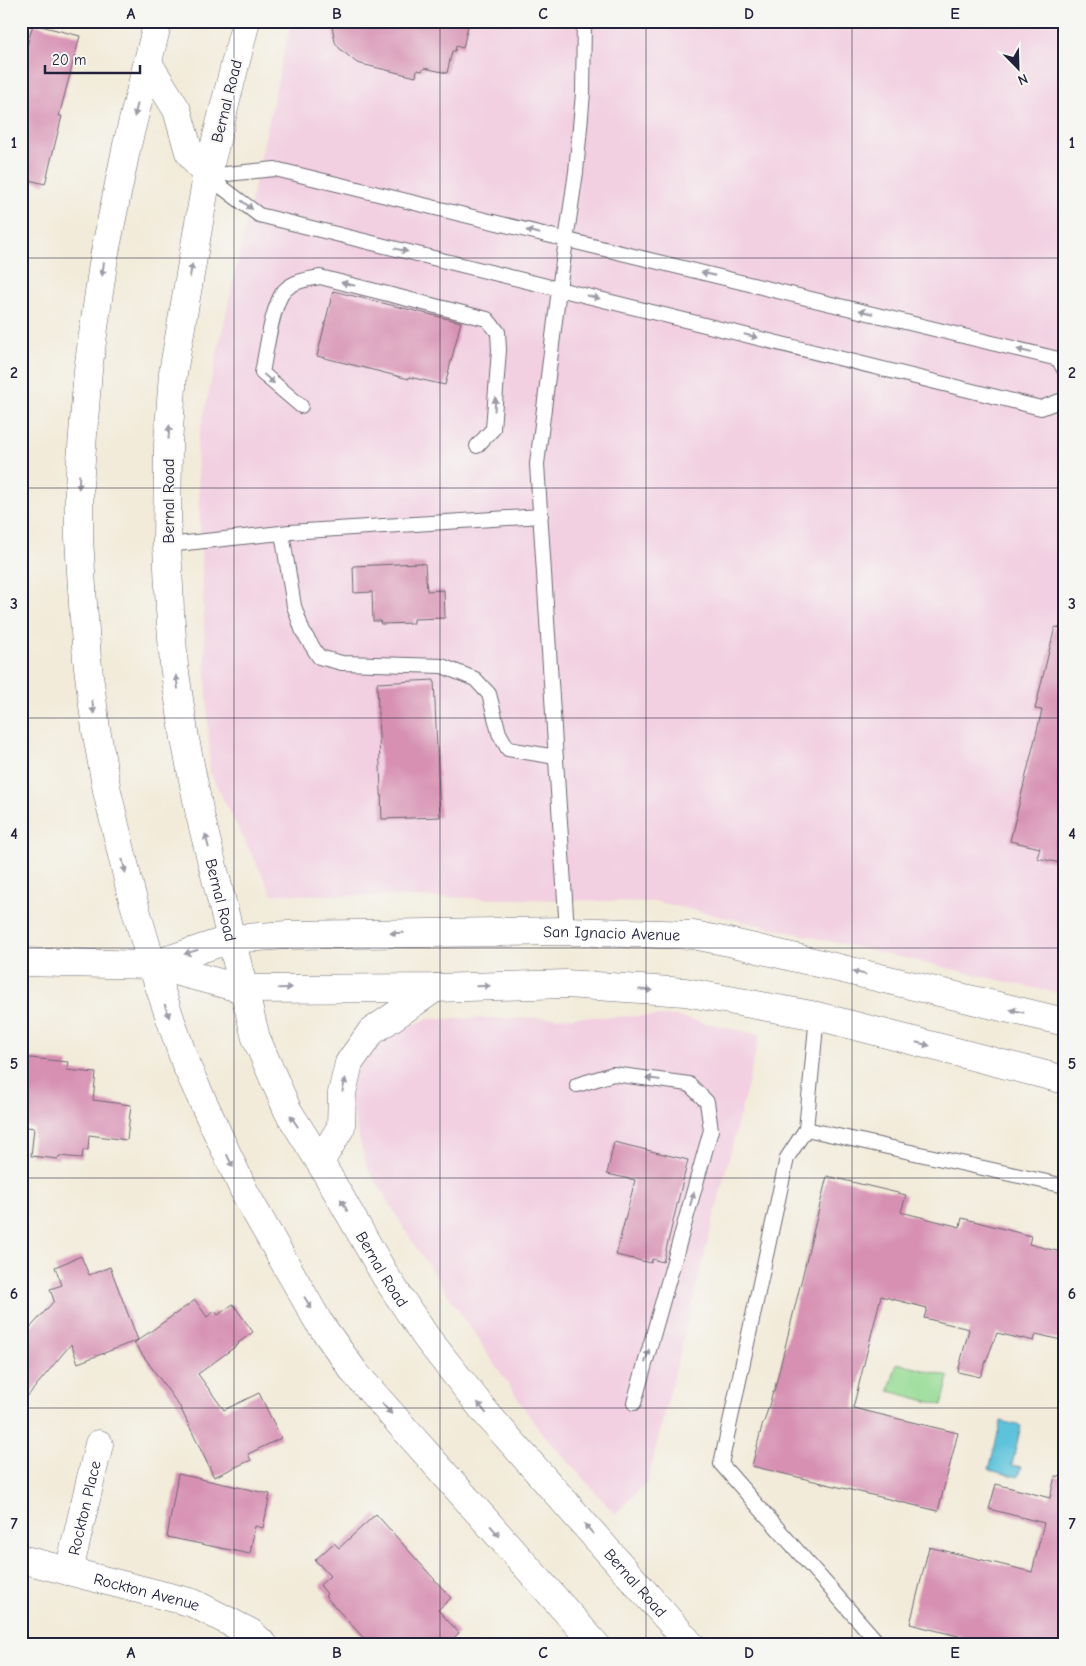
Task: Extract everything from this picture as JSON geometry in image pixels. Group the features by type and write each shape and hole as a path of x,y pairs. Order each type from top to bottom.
{"main road":[{"path":"158,21 127,145 104,257 88,370 79,486 79,538 87,659 96,729 107,791 130,893 186,1065 246,1195 318,1320 355,1373 596,1645"},
{"name":"Bernal Road","path":"246,21 208,176 173,373 168,444 167,545 174,666 185,739 200,815 256,1038 288,1111 320,1162 386,1277 426,1336 486,1413 691,1645"},
{"path":"148,63 177,110 189,152 208,176"},
{"name":"San Ignacio Avenue","path":"152,965 231,940 287,935 567,931 693,935 748,946 1065,1022"},
{"name":"San Ignacio Avenue","path":"21,962 152,965 243,989 434,988 566,984 685,992 817,1016 1065,1080"},
{"path":"320,1162 341,1127 342,1093 349,1064 371,1032 434,988"},
{"name":"Rockton Place","path":"69,1571 99,1444"},
{"name":"Rockton Avenue","path":"21,1560 193,1603 251,1633 264,1645"}],"lane":[{"path":"567,931 538,464 559,289 576,172 583,93 584,21"},
{"path":"208,176 275,169 1058,359 1065,371"},
{"path":"208,176 259,215 1041,408 1065,399"},
{"path":"301,406 262,373 276,304 285,290 300,280 320,277 487,319 498,332 499,350 496,399 493,429 477,446"},
{"path":"167,545 282,533 541,516"},
{"path":"282,533 294,606 303,632 319,657 342,663 442,666 475,679 489,694 499,733 508,749 556,758"},
{"path":"817,1016 806,1129 787,1158 721,1464 880,1645"},
{"path":"577,1085 613,1074 688,1084 707,1102 711,1130 634,1403"},
{"path":"806,1129 1065,1186"}],"shaded area":[{"path":"291,21 1065,21 1065,995 658,902 272,894 210,773 197,445"},
{"path":"674,1016 760,1035 647,1483 615,1514 537,1427 414,1244 367,1167 345,1086 378,1038 428,1019"}],"green space":[{"path":"897,1363 949,1377 942,1405 889,1391"}],"water":[{"path":"1001,1421 1021,1426 1012,1465 1021,1467 1018,1477 989,1470"}],"building":[{"path":"331,21 469,21 463,48 456,46 455,51 452,51 447,73 424,68 422,71 417,70 416,77 357,63 340,49 335,42"},
{"path":"33,24 80,36 59,116 62,116 45,184 21,178 21,68"},
{"path":"333,291 461,322 445,385 409,377 409,379 317,356"},
{"path":"425,564 427,591 444,590 445,618 414,619 414,623 381,624 380,621 373,621 372,592 354,593 353,566"},
{"path":"1055,627 1065,629 1065,864 1037,858 1040,848 1010,841 1042,710 1035,709"},
{"path":"434,680 440,817 382,819 377,683"},
{"path":"21,1057 68,1062 67,1070 96,1073 93,1100 131,1105 127,1140 89,1135 88,1150 83,1150 82,1158 59,1156 58,1159 31,1156 34,1128 21,1126"},
{"path":"614,1142 688,1160 663,1262 652,1259 651,1263 616,1255 635,1180 607,1174"},
{"path":"827,1176 906,1195 901,1212 960,1227 962,1218 1031,1236 1029,1244 1065,1253 1065,1341 1036,1334 1034,1341 997,1333 980,1377 958,1372 969,1329 924,1318 927,1308 881,1296 853,1408 958,1433 938,1511 752,1466 763,1422 774,1392"},
{"path":"81,1256 89,1275 110,1267 138,1340 78,1363 71,1344 21,1404 21,1338 54,1301 50,1289 62,1285 55,1267"},
{"path":"195,1300 207,1317 215,1311 218,1315 233,1304 253,1332 198,1374 224,1410 259,1393 281,1438 248,1454 251,1460 214,1477 180,1407 134,1343"},
{"path":"178,1474 270,1494 263,1528 255,1526 250,1554 167,1537"},
{"path":"1055,1476 1065,1477 1065,1645 994,1645 910,1624 929,1547 1032,1572 1044,1523 989,1509 996,1484 1050,1498"},
{"path":"376,1514 451,1598 438,1610 459,1633 446,1645 370,1645 325,1596 327,1594 320,1585 330,1576 315,1560 334,1543 339,1548"}]}
